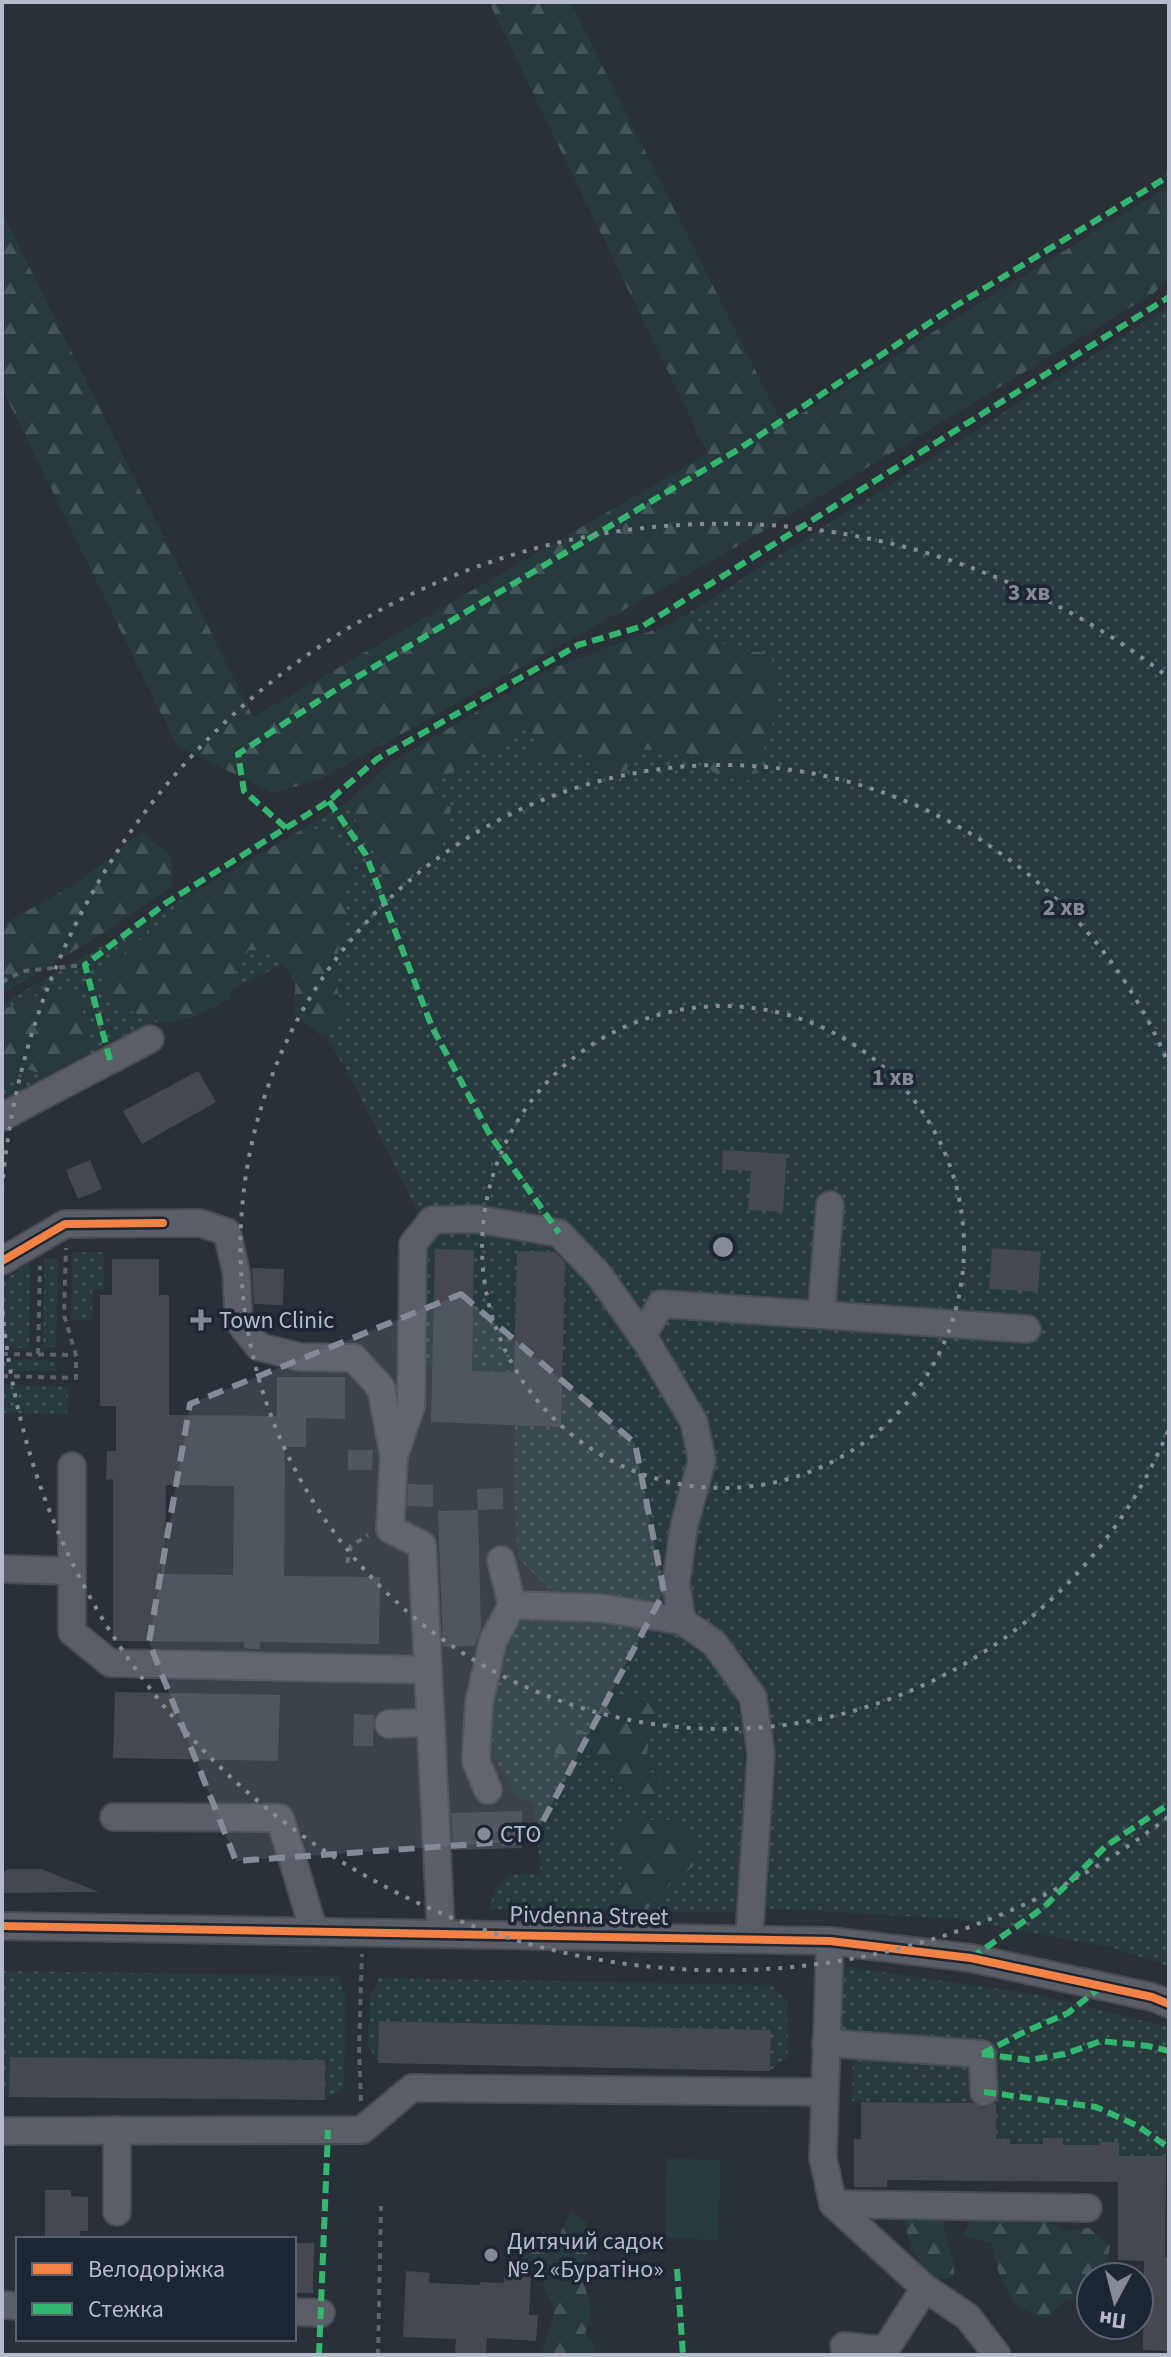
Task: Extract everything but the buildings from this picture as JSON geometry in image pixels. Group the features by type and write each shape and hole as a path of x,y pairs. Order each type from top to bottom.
{"street":[{"path":"2,1117 150,1039"},
{"path":"821,1315 830,1205"},
{"path":"394,1456 411,1406 413,1244 432,1220 476,1219 559,1233 599,1275 642,1337 694,1422 702,1460 684,1526 676,1584 682,1621"},
{"path":"2,1261 65,1224 200,1223 227,1232 236,1272 239,1322 259,1347 301,1357 354,1358 381,1388 394,1456 390,1529 422,1545 441,1933"},
{"path":"642,1337 661,1304 1027,1329"},
{"path":"72,1466 72,1632 110,1663 428,1670"},
{"path":"488,1790 476,1761 479,1703 493,1641 512,1605 501,1560"},
{"path":"2,1569 72,1571"},
{"path":"512,1605 601,1608 682,1621 714,1643 753,1697 761,1754 749,1939"},
{"path":"389,1724 430,1722"},
{"path":"114,1817 280,1818 314,1931"},
{"name":"Pivdenna Street","path":"2,1926 830,1941 971,1958 1152,1997 1169,2004"},
{"path":"830,1941 823,2158 833,2204 925,2288 968,2317 997,2355"},
{"path":"826,2043 982,2054 984,2092"},
{"path":"2,2131 362,2130 412,2088 824,2092"},
{"path":"117,2130 117,2212"},
{"path":"833,2204 1088,2208"},
{"path":"844,2346 885,2350 925,2288"},
{"path":"296,2312 321,2313"}],"path":[{"path":"2,982 23,971 85,965"},
{"path":"2,1376 76,1378 76,1355 64,1315 66,1247"},
{"path":"38,1354 40,1266"},
{"path":"2,1354 76,1355"},
{"path":"347,1563 351,1546 368,1535 390,1529"},
{"path":"362,2130 359,2048 363,1931"},
{"path":"378,2355 381,2206"}],"highlighted area":[{"path":"461,1294 635,1443 664,1592 533,1840 236,1861 149,1642 190,1404"}],"green space":[{"path":"489,2 570,2 783,425 1169,186 1169,279 1154,293 740,545 321,779 274,793 177,746 2,388 2,212 253,717 708,454"},
{"path":"1169,307 1169,1966 1114,1948 958,1919 761,1908 765,1695 748,1660 705,1618 661,1602 551,1590 518,1558 514,1498 515,1425 561,1427 563,1374 432,1369 422,1359 421,1277 429,1234 355,1086 284,964 140,1032 2,1106 2,1004 310,825 349,801 389,764 545,671 673,623"},
{"path":"684,616 734,650 771,653 776,690 772,728 752,780 722,778 685,752 634,749 626,771 602,778 581,754 547,765 529,756 535,736 524,727 497,747 443,777 429,800 451,807 448,830 438,857 406,875 394,899 379,867 374,843 355,819 349,801 389,764 545,671"},
{"path":"310,825 338,842 357,872 342,889 348,916 338,947 337,984 342,1018 322,1037 294,1013 296,972 278,952 249,950 235,973 229,1000 186,1019 152,1020 129,1010 102,989 106,969 155,927 216,879"},
{"path":"142,832 171,856 173,886 110,929 2,994 2,925 80,881"},
{"path":"41,994 75,994 86,1024 85,1056 49,1077 25,1068 2,1078 2,1010"},
{"path":"72,1252 104,1252 104,1289 92,1290 92,1321 71,1320"},
{"path":"45,1259 58,1259 56,1347 43,1347"},
{"path":"30,1262 29,1348 2,1347 2,1282"},
{"path":"2,1359 57,1361 56,1371 2,1370"},
{"path":"2,1384 68,1387 67,1414 2,1413"},
{"path":"520,1615 634,1621 676,1631 705,1653 733,1686 743,1731 747,1796 738,1913 489,1909 495,1890 508,1875 541,1874 533,1804 515,1794 495,1757 489,1718"},
{"path":"602,1678 614,1683 628,1698 652,1700 658,1719 651,1727 645,1767 663,1781 654,1802 638,1798 613,1782 611,1767 583,1753 569,1762 556,1755 551,1734 574,1728 587,1733 594,1724 594,1694"},
{"path":"624,1815 673,1820 695,1843 697,1863 657,1896 647,1910 625,1910 613,1893 627,1876 616,1853"},
{"path":"840,1966 1034,1994 1169,2027 1169,2157 1119,2156 1118,2142 1063,2145 1063,2139 1021,2145 996,2139 995,2053 977,2041 840,2035"},
{"path":"2,1971 338,1976 346,1995 344,2087 325,2100 324,2060 10,2057 9,2097 2,2092"},
{"path":"379,1978 771,1985 787,2001 788,2057 770,2071 770,2030 380,2021 378,2063 368,2045 369,2000"},
{"path":"853,2053 968,2060 973,2071 973,2103 852,2101"},
{"path":"667,2158 721,2160 718,2240 665,2238"},
{"path":"571,2212 586,2221 587,2254 580,2271 592,2310 585,2333 595,2348 593,2355 543,2355 555,2310 544,2287 544,2274 521,2264 522,2251 558,2248 561,2231"},
{"path":"905,2215 944,2222 954,2277 934,2280 914,2250 907,2233"},
{"path":"972,2217 1041,2218 1064,2231 1089,2228 1110,2246 1107,2261 1075,2261 1075,2299 1065,2300 1045,2319 1014,2304 998,2271 992,2244 963,2235"}],"marked path":[{"path":"286,828 244,791 238,754 332,692 739,449 952,308 1169,176"},
{"path":"110,1060 85,965 166,903 329,801 377,759 578,645 643,626 1169,297"},
{"path":"329,801 366,855 432,1027 490,1135 559,1233"},
{"path":"971,1958 1043,1908 1106,1846 1169,1804"},
{"path":"982,2054 1068,2013 1102,1986"},
{"path":"982,2054 1029,2060 1065,2054 1101,2041 1169,2051"},
{"path":"984,2092 1096,2107 1138,2126 1169,2148"},
{"path":"319,2355 328,2130"},
{"path":"677,2269 683,2355"}],"cycle path":[{"path":"2,1261 65,1224 163,1223"},
{"path":"2,1926 830,1941 971,1958 1152,1997 1169,2004"}],"place":[{"name":"Town Clinic","path":"201,1320"},
{"name":"СТО","path":"484,1834"},
{"name":"Дитячий садок № 2 «Буратіно»","path":"491,2255"}]}
